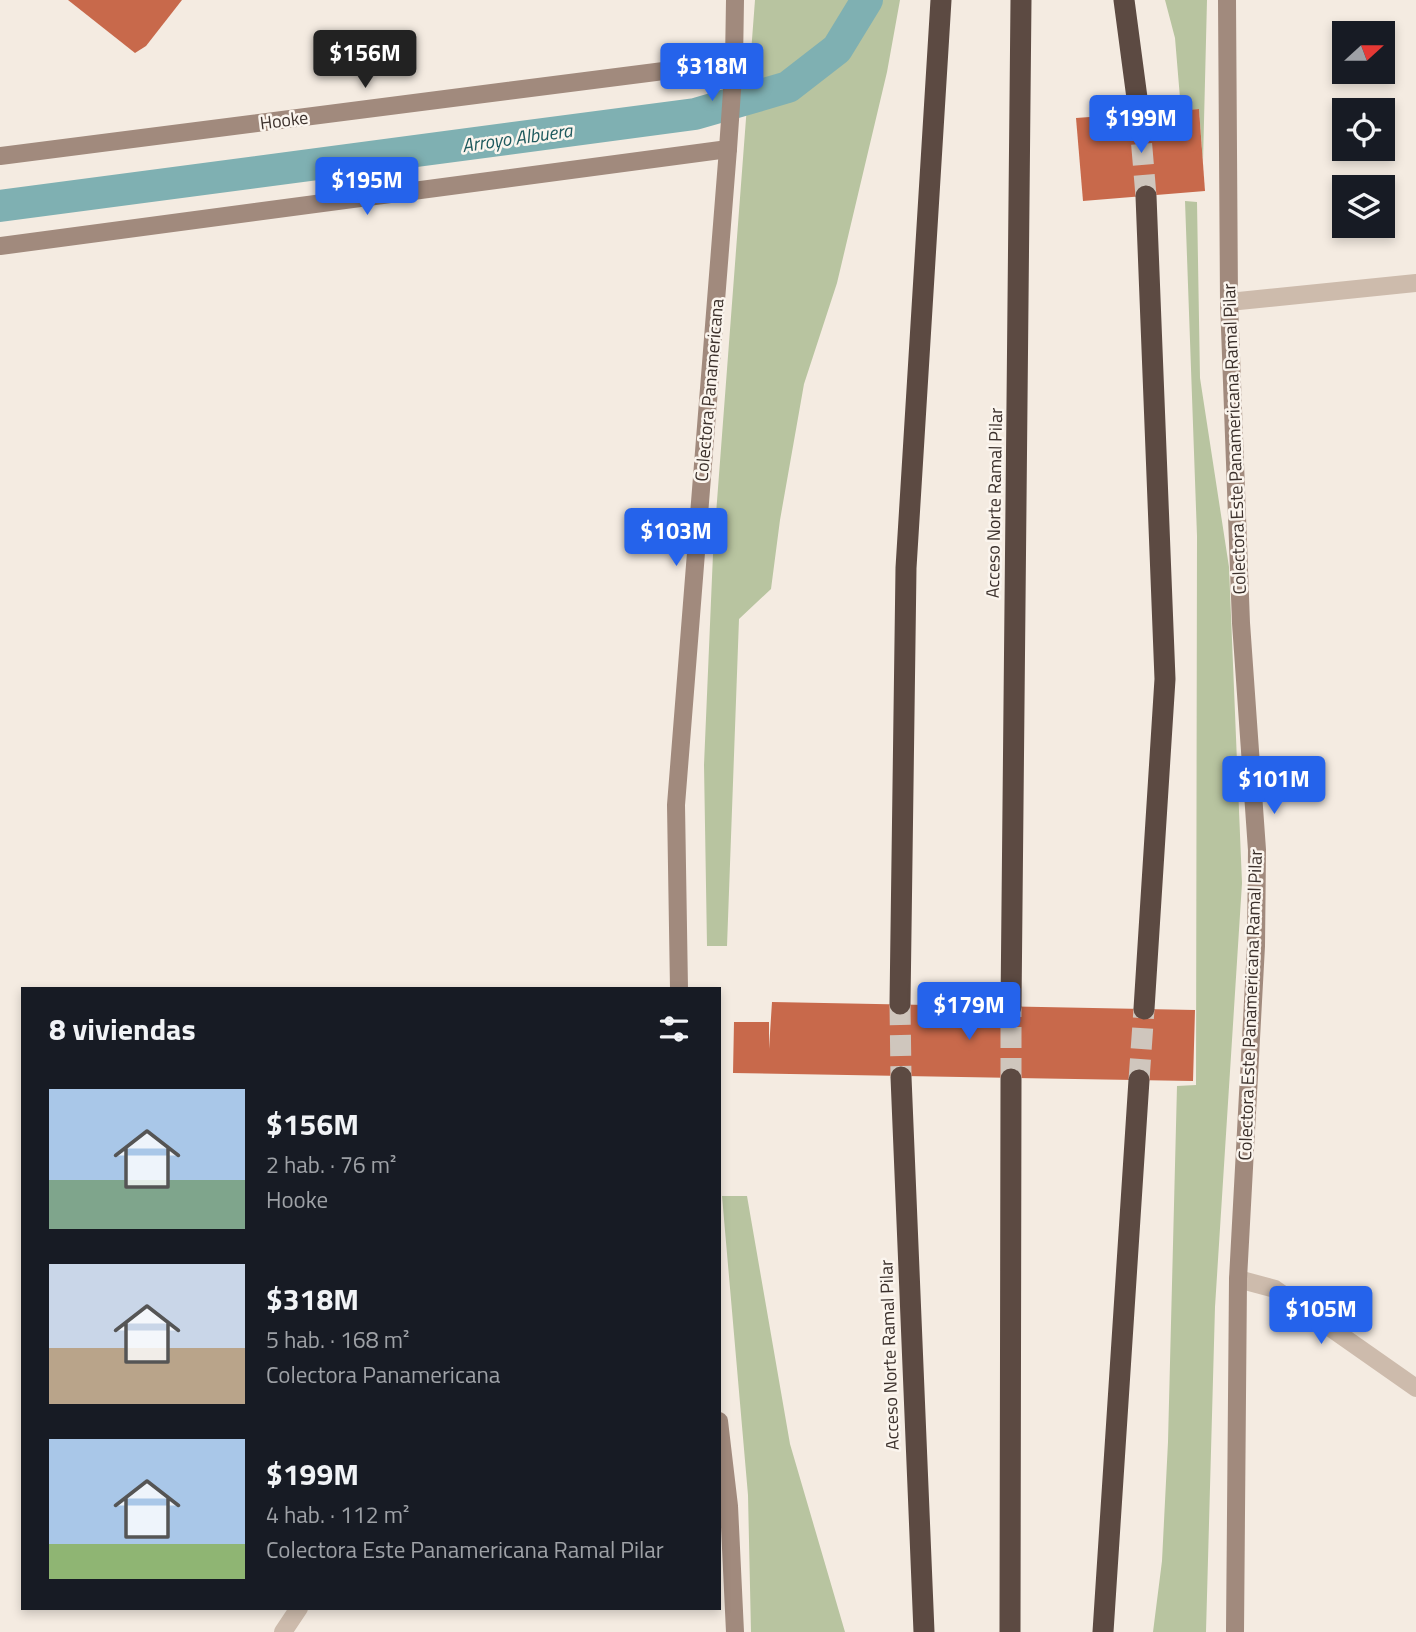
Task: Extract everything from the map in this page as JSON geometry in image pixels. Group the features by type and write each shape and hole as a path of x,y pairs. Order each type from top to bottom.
{"highway":[{"path":"900,1004 906,568 941,0"},
{"name":"Acceso Norte Ramal Pilar","path":"1012,1007 1021,0"},
{"path":"1124,0 1139,113"},
{"path":"1144,1009 1165,679 1146,196"},
{"name":"Acceso Norte Ramal Pilar","path":"901,1077 924,1632"},
{"path":"1010,1632 1011,1079"},
{"path":"1103,1632 1139,1080"}],"street":[{"name":"Colectora Panamericana","path":"679,987 676,806 729,144 735,0"},
{"name":"Colectora Este Panamericana Ramal Pilar","path":"1227,0 1229,302 1241,623 1257,850 1256,946 1238,1279 1235,1632"},
{"name":"Hooke","path":"0,156 734,66"},
{"path":"0,246 729,144"},
{"path":"1229,302 1416,283"},
{"path":"1238,1279 1275,1289 1416,1388"},
{"path":"721,1438 729,1506 735,1632"},
{"path":"283,1632 298,1610"}],"green space":[{"path":"755,0 900,0 887,72 837,283 804,384 771,589 739,619 727,946 707,946 704,765 713,554"},
{"path":"1165,0 1207,0 1203,162 1199,109 1181,110 1175,38"},
{"path":"1185,201 1197,202 1200,378 1229,567 1242,883 1215,1307 1206,1632 1153,1632 1162,1561 1168,1442 1177,1086 1196,1085 1197,536"},
{"path":"722,1196 747,1196 790,1444 845,1632 751,1632 748,1495"}],"building":[{"path":"68,0 182,0 146,46 135,53"},
{"path":"1199,109 1205,191 1083,201 1076,118"},
{"path":"772,1002 1195,1010 1193,1081 733,1073 734,1022 769,1022 769,1049"}],"waterway":[{"name":"Arroyo Albuera","path":"0,206 695,114 788,87 837,49 867,0"}],"tunnel":[{"path":"1139,113 1146,196"},
{"path":"900,1004 901,1077"},
{"path":"1011,1007 1011,1079"},
{"path":"1139,1080 1144,1009"}]}
